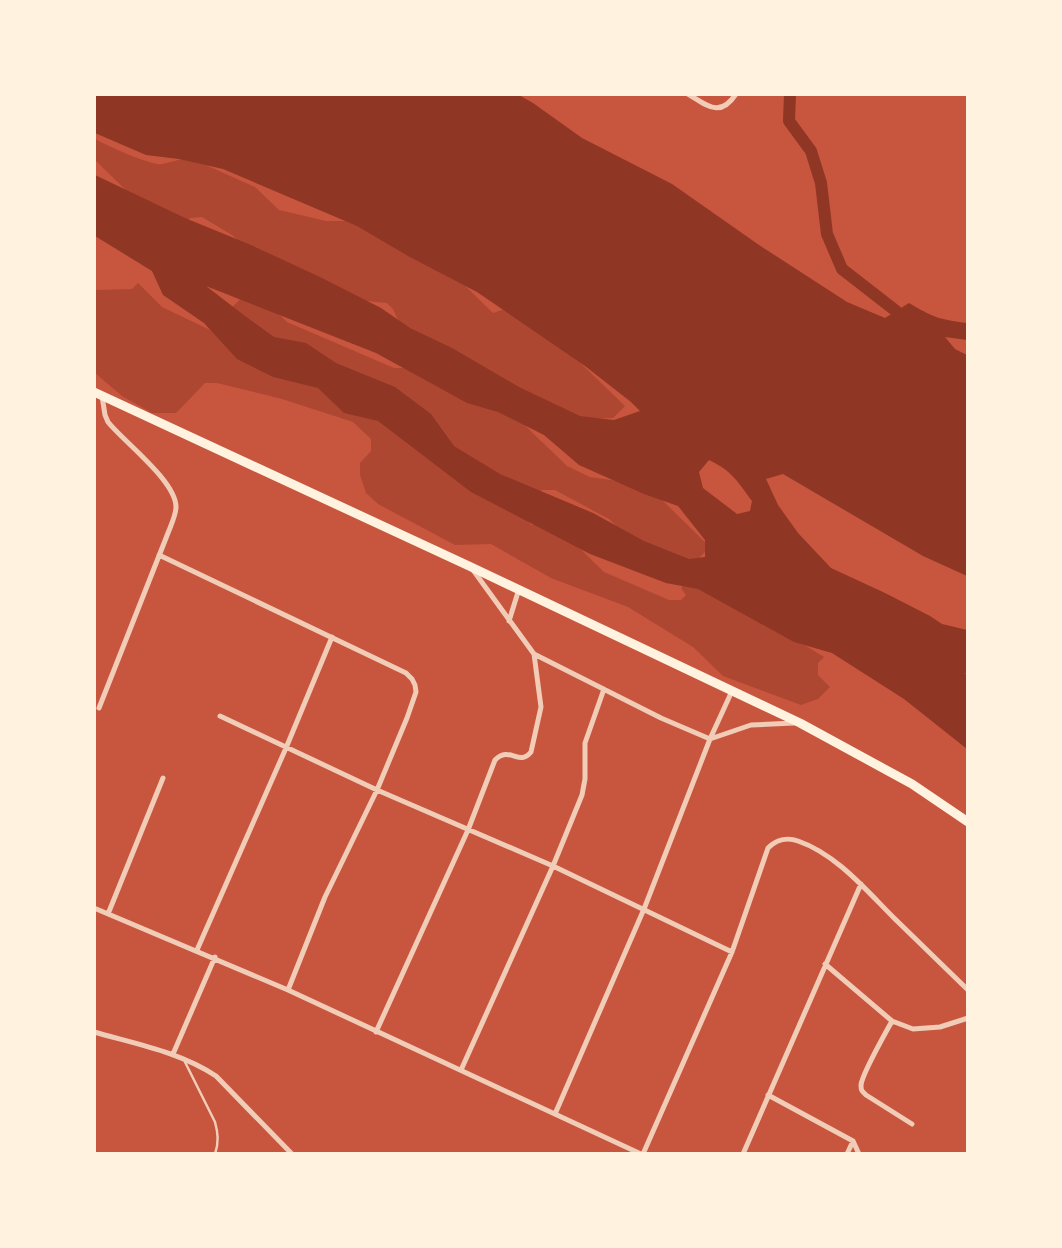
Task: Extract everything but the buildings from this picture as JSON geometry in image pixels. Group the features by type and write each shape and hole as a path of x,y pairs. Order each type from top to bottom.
{"highway":[{"path":"98,394 800,723 912,784 968,822"}],"street":[{"path":"688,94 714,108 728,105 736,94"},
{"path":"98,394 108,422 166,484 174,496 176,506 99,708"},
{"path":"159,555 406,673 415,685 416,692 377,790 325,897 288,989"},
{"path":"469,566 534,653 661,718 710,739 751,725 800,723"},
{"path":"509,621 519,589"},
{"path":"197,950 332,637"},
{"path":"376,1032 468,830 495,760 507,753 521,758 527,757 531,752 541,707 534,653"},
{"path":"461,1070 582,795 585,743 604,689"},
{"path":"555,1114 644,909 710,739 732,691"},
{"path":"220,716 377,790 553,866 732,952"},
{"path":"108,914 163,778"},
{"path":"94,908 288,989 642,1153 732,952 768,848 773,843 784,839 796,840 835,862 861,884 968,990"},
{"path":"743,1153 861,884"},
{"path":"173,1054 215,957"},
{"path":"825,964 892,1021 913,1029 940,1027 968,1018"},
{"path":"892,1021 861,1087 866,1095 912,1124"},
{"path":"94,1032 173,1054 216,1076 292,1153"},
{"path":"768,1095 853,1141 859,1153"},
{"path":"847,1153 853,1141"}],"lane":[{"path":"184,1059 218,1131 215,1153"}],"shaded area":[{"path":"95,94 519,95 582,138 672,184 847,302 885,318 909,303 937,317 967,323 967,340 945,337 955,349 967,355 967,576 923,556 783,474 766,479 778,505 798,533 831,568 942,624 967,630 967,673 964,673 968,675 967,749 904,699 832,653 794,642 698,589 666,583 590,554 471,492 378,421 344,413 318,388 273,377 237,359 204,323 163,295 152,271 95,236 95,175 320,277 381,308 410,328 452,348 519,387 580,416 614,420 640,411 585,366 477,292 357,226 223,169 146,155 95,133","holes":["206,286 376,353 467,403 498,412 544,435 579,465 678,506 705,540 705,557 689,559 644,541 593,513 500,474 454,446 431,414 395,387 336,363 306,343 274,337","709,460 723,468 738,483 752,501 750,511 737,514 703,488 699,472"]},
{"path":"95,139 156,164 190,158 255,187 279,210 326,221 350,221 457,278 493,313 511,307 565,348 625,406 613,418 554,419 513,414 567,466 590,477 632,483 656,494 710,547 692,565 651,559 609,519 555,490 543,490 526,496 520,514 532,525 538,520 562,531 604,572 669,600 681,600 686,595 681,588 692,576 824,657 818,663 818,675 830,687 818,699 801,705 723,676 693,647 628,607 551,578 491,544 455,545 378,504 366,493 360,475 360,463 371,451 371,439 353,422 282,399 217,383 205,383 176,413 152,413 122,396 95,373 94,287 97,290 132,289 138,283 162,307 210,330 245,294 257,293 287,322 394,368 405,368 411,350 393,309 387,303 334,298 262,264 232,235 202,217 190,218 179,230 137,201 95,160"}],"waterway":[{"path":"790,94 789,121 811,151 821,183 827,234 842,269 896,311"}]}
